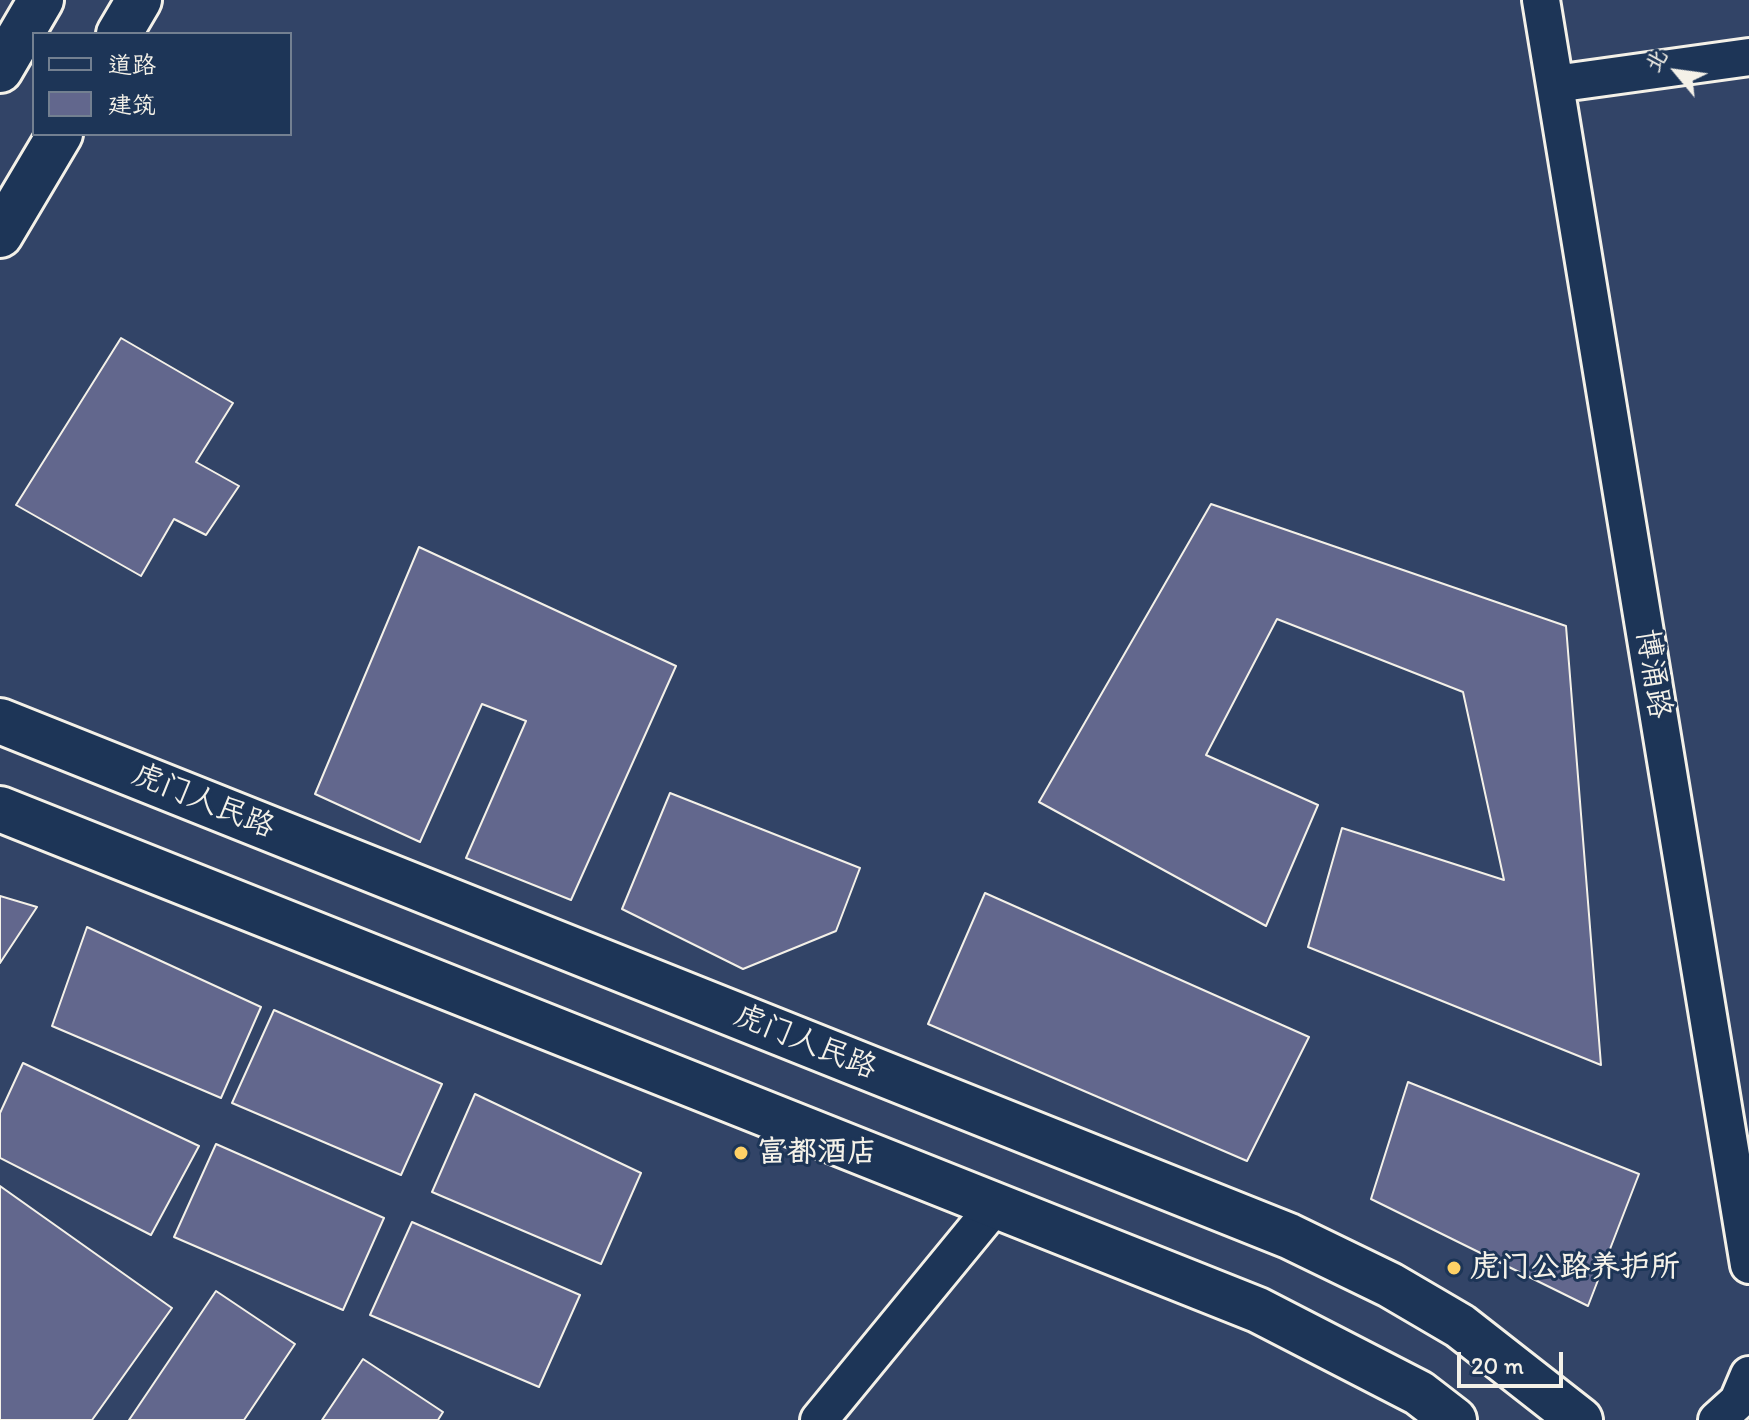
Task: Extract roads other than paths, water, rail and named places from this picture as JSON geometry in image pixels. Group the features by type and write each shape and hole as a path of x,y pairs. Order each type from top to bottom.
{"main road":[{"path":"0,70 41,0"},
{"path":"120,32 139,0"},
{"path":"0,235 59,136"},
{"name":"虎门人民路","path":"4,720 1289,1236 1390,1285 1460,1326 1580,1420"},
{"path":"0,809 1258,1310 1419,1393 1454,1420"}],"street":[{"name":"博涌路","path":"1541,0 1749,1265"},
{"path":"1555,84 1749,57"},
{"path":"819,1420 994,1207"},
{"path":"1717,1420 1738,1401 1749,1375"}],"place":[{"name":"富都酒店","path":"741,1153"},
{"name":"虎门公路养护所","path":"1454,1268"}]}
